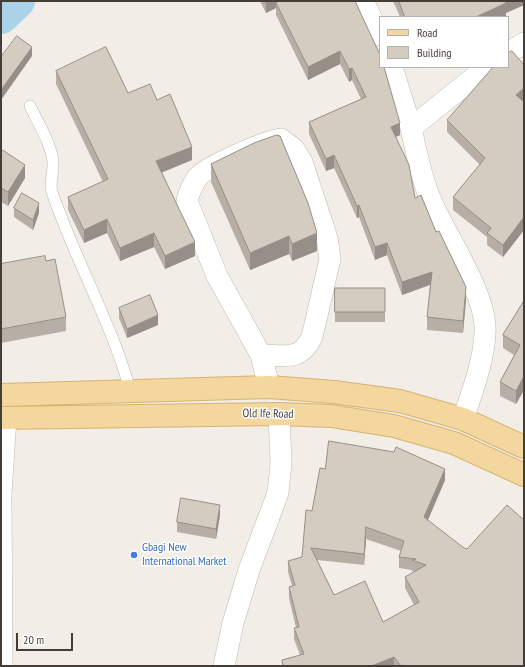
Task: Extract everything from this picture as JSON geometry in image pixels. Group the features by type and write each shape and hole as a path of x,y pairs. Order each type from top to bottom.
{"main road":[{"path":"1,394 270,387 334,392 400,402 463,419 524,447"},
{"name":"Old Ife Road","path":"3,418 279,414 331,416 394,426 454,443 524,475"}],"street":[{"path":"363,1 379,33"},
{"path":"509,53 524,43"},
{"path":"392,68 411,128 423,183 474,288 483,311 485,333 476,381 463,419"},
{"path":"411,128 476,74 485,68"},
{"path":"261,355 295,356 307,346 312,337 330,258 327,238 302,162 294,149 281,139 207,169 197,178 190,190 187,201 218,276 261,355 270,387"},
{"path":"224,666 233,623 249,570 278,492 281,463 279,414"},
{"path":"2,666 3,418"}],"lane":[{"path":"30,106 50,150 53,163 52,190 66,230 112,334 130,390"}],"building":[{"path":"279,1 355,1 379,53 379,68 384,68 400,123 391,127 409,165 415,198 421,195 436,232 439,231 466,287 463,321 427,317 432,272 402,282 387,243 375,247 359,205 357,206 334,155 326,159 309,122 366,97 352,68 349,69 340,51 308,67 276,3"},
{"path":"399,1 505,1 506,3 478,16 405,16"},
{"path":"17,36 32,47 1,90 1,57"},
{"path":"106,47 128,93 150,84 157,100 170,94 192,147 156,161 195,242 165,256 154,233 120,248 107,219 84,230 68,197 108,179 56,71"},
{"path":"512,51 524,65 524,88 516,95 524,102 524,217 503,245 487,233 491,228 453,197 485,158 447,120 492,68 509,68 509,52"},
{"path":"277,135 280,136 308,203 317,233 292,244 289,236 250,253 211,164 254,143"},
{"path":"1,149 25,165 8,192 1,188"},
{"path":"22,193 39,203 33,220 14,208"},
{"path":"45,256 46,261 55,259 66,317 1,329 1,264"},
{"path":"335,288 385,288 385,312 335,312"},
{"path":"150,295 158,315 127,329 119,308"},
{"path":"524,301 524,376 516,391 500,382 520,345 503,335"},
{"path":"329,441 394,452 396,447 445,469 424,517 467,549 507,505 524,520 524,666 401,666 394,657 369,666 283,666 282,660 304,654 294,628 299,627 289,587 295,585 288,561 302,557 306,510 312,511 320,468 325,469","holes":["366,527 404,541 399,557 416,559 412,560 426,565 405,577 419,602 383,622 365,581 334,595 311,548 364,554"]},
{"path":"181,498 220,505 216,529 177,522"}],"waterway":[{"path":"1,17 18,1"}],"place":[{"name":"Gbagi New International Market","path":"134,555"}]}
